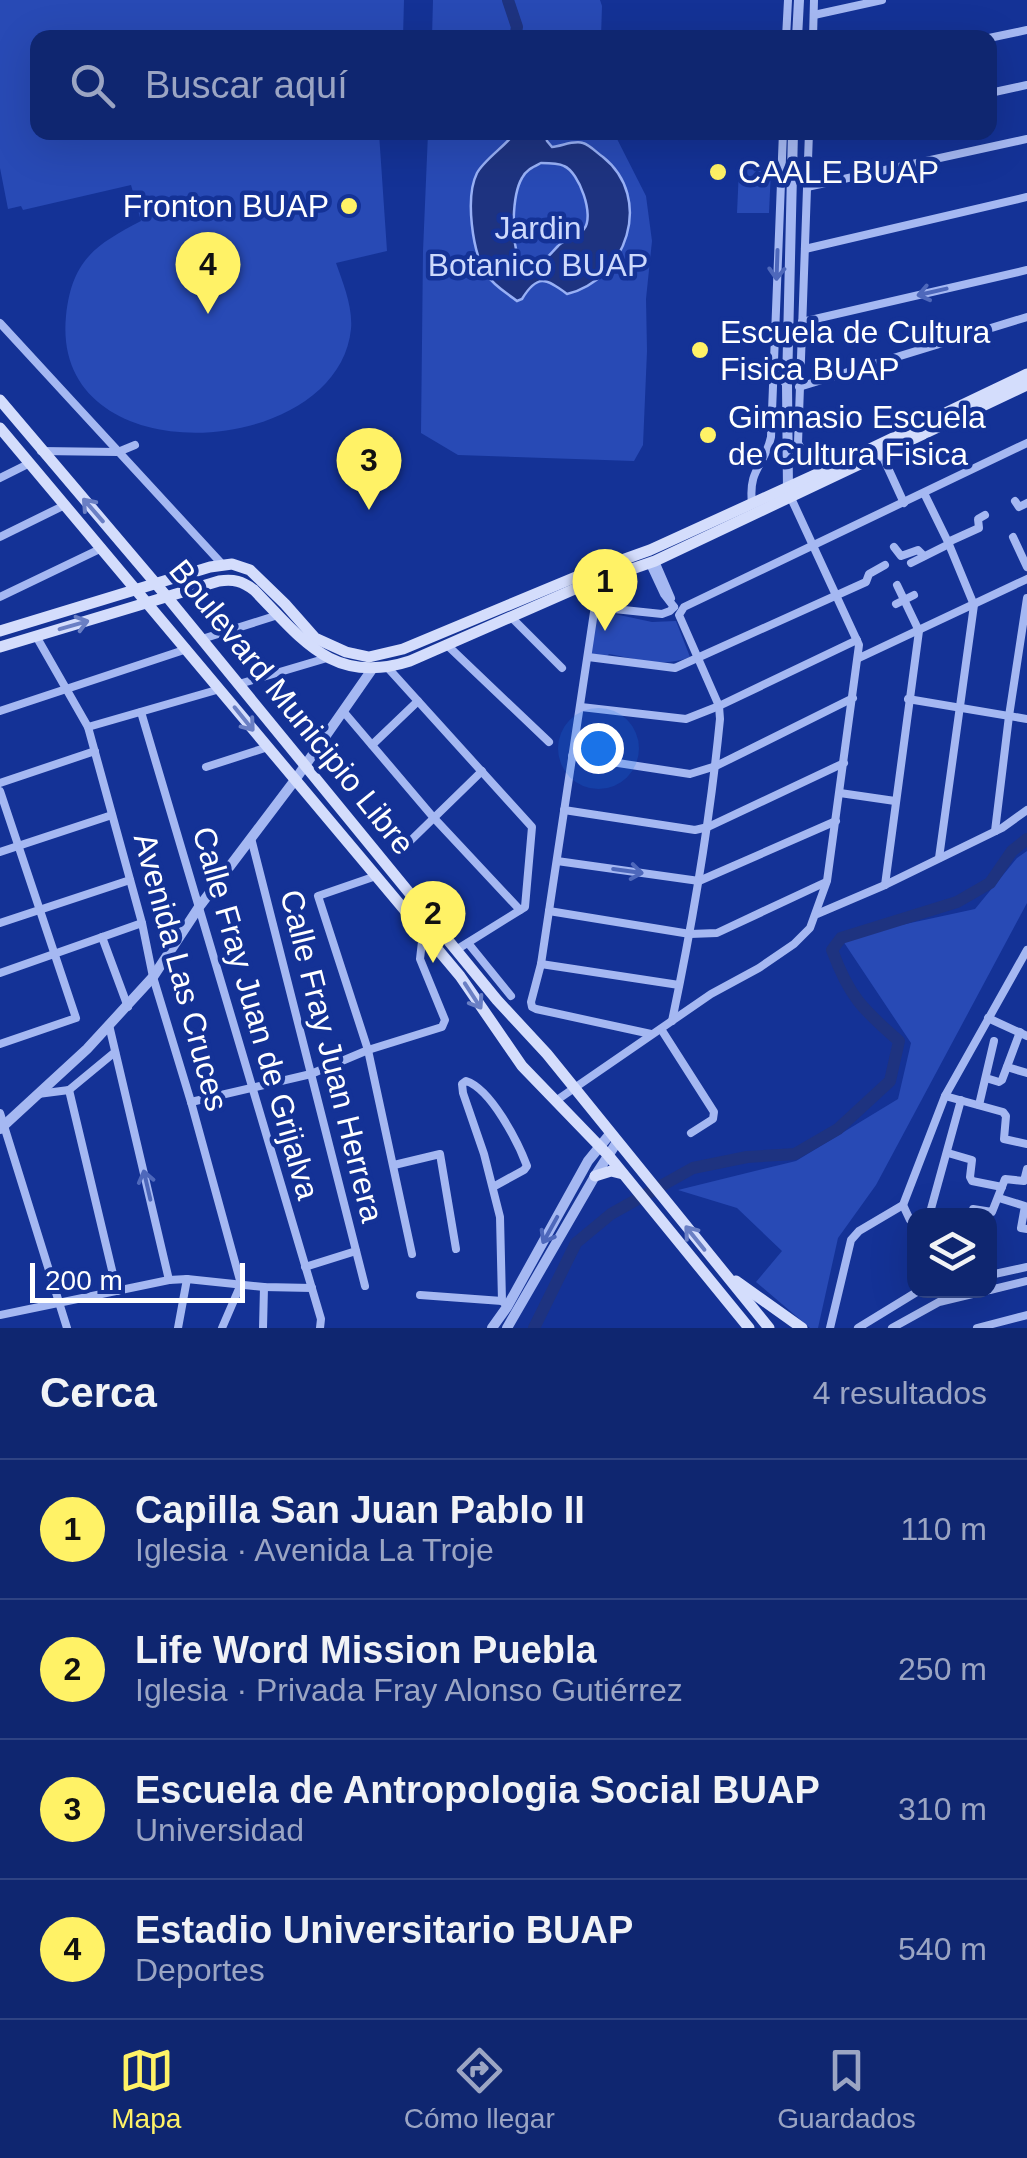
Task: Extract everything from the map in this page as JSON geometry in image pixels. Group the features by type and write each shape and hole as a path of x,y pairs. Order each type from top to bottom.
{"main road":[{"path":"0,647 233,580 254,590 314,651 359,668 388,668 577,588 652,562 830,468 1027,374"},
{"path":"0,630 222,564 250,570 315,638 370,658 403,649 650,550 752,502 882,455 1027,384"},
{"name":"Boulevard Municipio Libre","path":"0,400 770,1328"},
{"name":"Boulevard Municipio Libre","path":"0,428 460,976 522,1066 604,1150 750,1328"},
{"path":"595,1176 611,1170 623,1174"},
{"path":"724,1272 802,1328"}],"street":[{"path":"786,30 788,0"},
{"path":"798,30 799,0"},
{"path":"814,0 818,14 815,30"},
{"path":"818,14 882,0"},
{"path":"997,36 1027,30"},
{"path":"997,91 1027,84"},
{"path":"752,502 753,475 770,445 782,140"},
{"path":"793,140 789,328 800,449 810,461 830,468"},
{"path":"557,1100 711,994 794,944 810,928 827,881 859,658 857,640 788,492 793,386 801,340 810,140"},
{"path":"807,188 1027,140"},
{"path":"804,249 1027,198"},
{"path":"802,322 1027,270"},
{"path":"793,386 1027,317"},
{"path":"0,323 222,564"},
{"path":"789,328 801,340"},
{"path":"774,364 793,386"},
{"path":"691,1133 713,1119 714,1112 657,1032 532,1007 531,1002 541,964 596,603 662,614 676,611 1027,442"},
{"path":"42,450 118,452 135,445"},
{"path":"882,455 904,503"},
{"path":"0,478 30,463"},
{"path":"924,494 974,605 939,858"},
{"path":"1015,502 1018,507 1027,503"},
{"path":"0,537 65,505"},
{"path":"911,562 980,528 978,519 986,515"},
{"path":"1013,537 1027,568"},
{"path":"894,547 901,556 918,550 924,556"},
{"path":"0,597 102,548"},
{"path":"652,562 664,594 698,658 720,718 708,827 672,1021"},
{"path":"588,657 670,669 866,582 868,575 886,565"},
{"path":"859,658 1027,580"},
{"path":"886,885 919,631 900,603 897,585"},
{"path":"900,603 914,595"},
{"path":"995,831 1027,598"},
{"path":"202,639 278,615"},
{"path":"511,617 562,668"},
{"name":"Avenida Las Cruces","path":"36,636 88,727 153,977 241,1284"},
{"path":"582,707 680,720 857,640"},
{"path":"447,645 550,742"},
{"path":"0,711 187,649"},
{"path":"239,684 328,658"},
{"path":"2,1127 110,1025 153,977 199,907 373,668"},
{"path":"388,668 532,827 525,907 456,950"},
{"path":"88,727 220,689"},
{"path":"572,756 690,774 716,766 852,698"},
{"path":"908,700 1027,719"},
{"path":"372,745 418,701"},
{"path":"343,711 520,910"},
{"name":"Calle Fray Juan de Grijalva","path":"142,712 306,1267 320,1328"},
{"path":"206,767 268,747"},
{"path":"0,783 94,751"},
{"path":"564,810 690,830 708,827 844,763"},
{"path":"403,848 482,771"},
{"path":"0,792 76,1018 0,1044"},
{"path":"840,792 895,800"},
{"path":"817,914 886,885 995,831 1027,810"},
{"path":"0,852 112,815"},
{"path":"556,861 699,881 836,822"},
{"name":"Calle Fray Juan Herrera","path":"251,838 365,1286"},
{"path":"376,876 318,896 368,1050 412,1254"},
{"path":"0,923 130,880"},
{"path":"549,912 690,934 718,933 827,881"},
{"path":"0,974 142,924"},
{"path":"191,1102 311,1074 445,1024 420,959 423,932"},
{"path":"102,937 128,1007"},
{"path":"468,943 512,996"},
{"path":"830,1328 851,1240 902,1205 946,1096 1027,951"},
{"path":"541,964 679,985"},
{"path":"986,1078 1001,1082 1023,1034 988,1018"},
{"path":"110,1025 169,1280"},
{"path":"980,1105 994,1041"},
{"path":"38,1094 68,1090 115,1052"},
{"path":"1007,1067 1027,1073"},
{"path":"493,1187 527,1166 501,1116 474,1083 466,1081 462,1084 463,1093 500,1217 504,1304"},
{"path":"68,1090 117,1291"},
{"path":"946,1096 1005,1114 1004,1139 1027,1144"},
{"path":"931,1208 961,1100"},
{"path":"0,1113 68,1328"},
{"path":"930,1132 952,1138"},
{"path":"492,1328 588,1161 614,1138"},
{"path":"507,1328 595,1176 604,1150"},
{"path":"948,1153 972,1160 972,1181 1002,1187"},
{"path":"394,1165 440,1154 456,1250"},
{"path":"994,1208 1005,1179 1024,1181 1027,1169"},
{"path":"998,1198 1026,1206 1024,1229"},
{"path":"902,1205 907,1214"},
{"path":"306,1267 356,1251"},
{"path":"997,1273 1027,1267"},
{"path":"178,1328 187,1279"},
{"path":"0,1313 169,1280 312,1288"},
{"path":"997,1288 1027,1281"},
{"path":"222,1328 241,1284"},
{"path":"263,1328 264,1287"},
{"path":"420,1295 504,1304"},
{"path":"858,1328 907,1298"},
{"path":"937,1298 939,1302"},
{"path":"892,1328 939,1302 956,1298"},
{"path":"973,1328 1027,1315"}],"green space":[{"path":"0,0 404,0 403,30 30,30 30,140 379,140 387,251 336,263 349,304 351,329 334,373 299,405 251,425 198,433 146,426 102,405 73,369 66,316 74,281 88,256 141,221 131,185 23,210 21,206 8,209 0,168"},
{"path":"433,0 600,0 602,6 601,30 432,30"},
{"name":"Jardin Botanico BUAP","path":"428,140 618,140 646,196 652,241 646,299 643,445 634,461 458,455 421,433"},
{"path":"739,169 771,170 769,213 737,213"},
{"path":"596,610 652,622 676,621 690,657 660,662 590,654"},
{"path":"1027,851 1027,903 876,1185 838,1238 818,1328 810,1328 756,1282 782,1251 737,1208 678,1190 796,1161 898,1099 911,1043 841,938 975,909"}],"shaded area":[{"path":"508,140 547,140 552,147 583,143 591,147 619,174 627,194 627,235 618,255 588,285 567,294 547,282 537,282 517,301 493,283 477,253 471,196 480,168","holes":["556,164 575,177 584,195 587,223 545,259 533,263 519,258 516,250 515,206 519,186 533,167"]}],"waterway":[{"path":"508,0 516,30"},
{"path":"534,1328 576,1243 611,1214 693,1168 747,1157 795,1154 838,1129 890,1081 899,1041 858,1001 832,950 841,938 957,902 990,883 1012,851 1027,839"}],"place":[{"name":"CAALE BUAP","path":"718,172"},
{"name":"Fronton BUAP","path":"349,206"},
{"name":"Estadio Universitario BUAP","path":"208,314"},
{"name":"Escuela de Cultura Fisica BUAP","path":"700,350"},
{"name":"Gimnasio Escuela de Cultura Fisica","path":"708,435"},
{"name":"Escuela de Antropologia Social BUAP","path":"369,510"},
{"name":"Capilla San Juan Pablo II","path":"605,631"},
{"name":"Life Word Mission Puebla","path":"433,963"}]}
